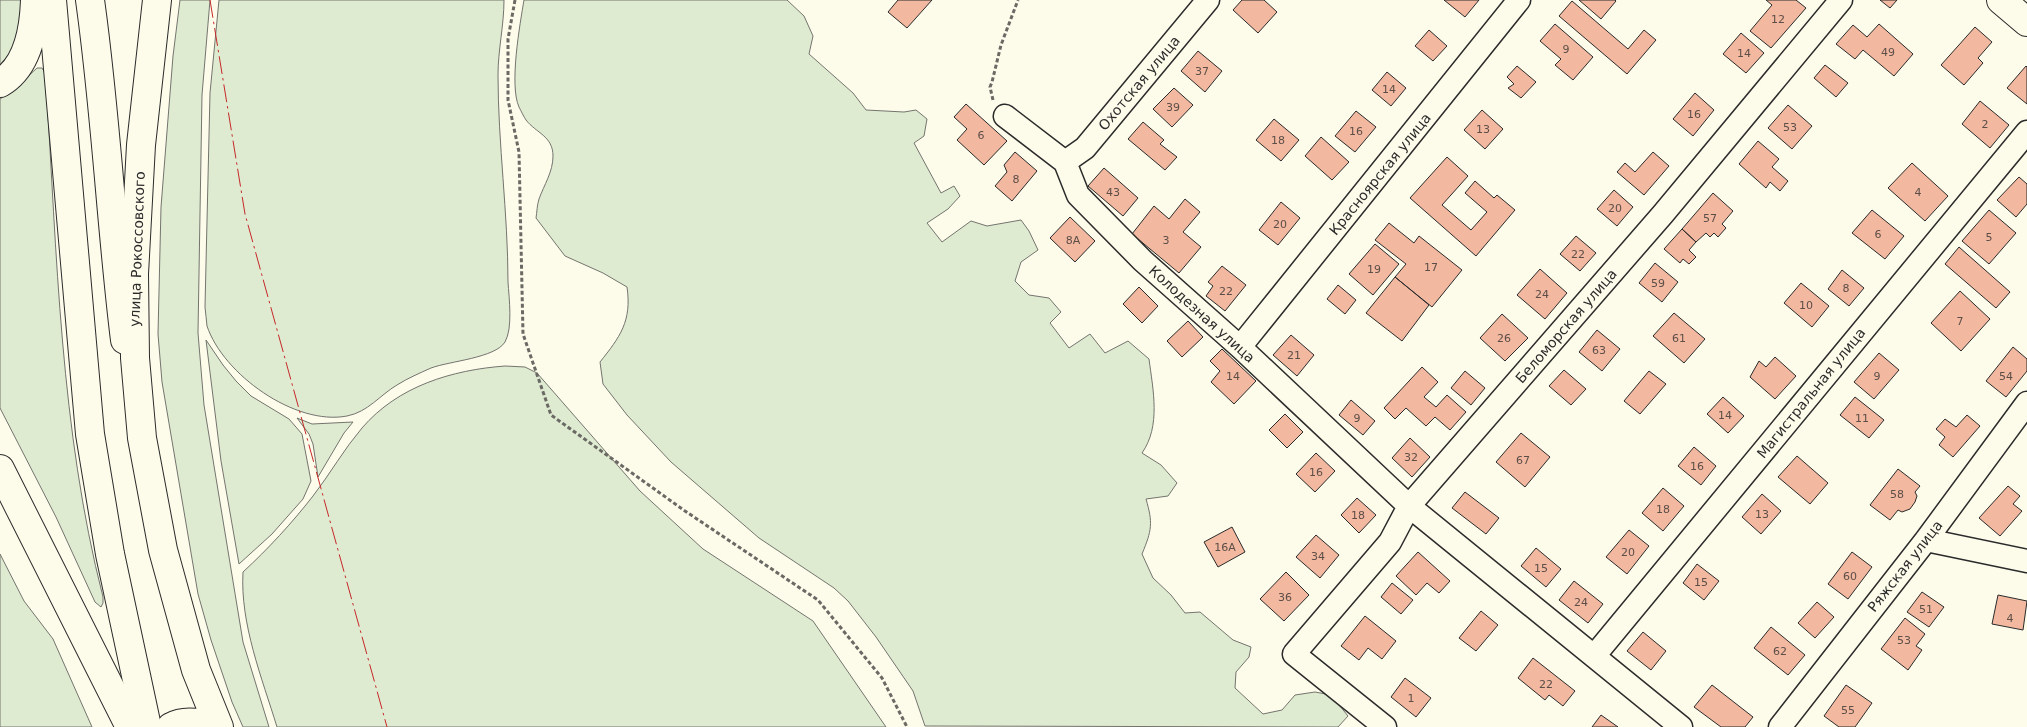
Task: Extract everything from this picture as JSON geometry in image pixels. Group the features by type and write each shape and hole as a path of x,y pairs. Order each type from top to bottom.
{"main road":[{"path":"0,83 17,68 25,53 31,35 35,0"},
{"path":"52,0 90,434 110,554 147,727"},
{"path":"92,0 117,273 126,346 142,438"},
{"name":"улица Рокоссовского","path":"157,0 141,145 134,274 135,358 142,438 165,559 196,670 219,727"},
{"path":"2001,0 2027,22"},
{"path":"0,469 130,727"},
{"path":"171,727 188,722 201,723 212,727"}],"street":[{"name":"Охотская улица","path":"1065,162 1085,148 1208,0"},
{"name":"Красноярская улица","path":"1240,347 1519,0"},
{"name":"Беломорская улица","path":"1386,727 1294,654 1390,542 1409,506 1663,214 1841,0"},
{"path":"1005,116 1065,162"},
{"name":"Магистральная улица","path":"1595,655 2027,132"},
{"name":"Колодезная улица","path":"1065,162 1078,195 1143,262 1240,347 1409,506 1595,655 1681,727"},
{"name":"Ряжская улица","path":"1780,727 1926,540 2027,404"},
{"path":"1926,540 2027,561"}],"path":[{"path":"515,0 508,39 508,100 519,152 523,334 551,415 685,510 818,600 882,678 907,727"},
{"path":"1005,116 994,101 990,87 1001,45 1018,0"}],"green space":[{"path":"0,0 23,0 16,46 0,65"},
{"path":"180,0 210,0 202,95 198,333 204,405 243,642 269,727 243,727 232,702 211,640 198,594 162,382 158,334 161,207 173,56"},
{"path":"219,0 504,0 498,66 498,101 510,313 507,336 505,342 500,347 492,352 431,368 397,385 361,411 347,416 327,417 305,413 284,405 264,393 228,362 215,344 207,326 205,307 210,93"},
{"path":"524,0 787,0 804,16 813,36 809,54 853,93 866,110 904,112 916,110 927,119 924,136 914,143 941,193 954,186 960,196 948,209 927,223 942,242 971,221 987,226 1021,220 1029,231 1038,250 1021,262 1015,281 1029,295 1049,298 1061,312 1050,323 1069,348 1090,334 1105,353 1128,341 1149,359 1154,395 1154,420 1148,442 1142,453 1161,465 1177,483 1168,496 1146,499 1150,514 1150,526 1148,539 1142,554 1153,578 1171,595 1185,613 1200,612 1233,640 1251,647 1249,657 1236,672 1235,688 1263,714 1282,710 1295,695 1315,692 1331,695 1348,716 1338,727 925,726 913,691 876,637 848,601 834,588 759,538 671,462 627,415 603,384 600,362 623,328 628,310 627,287 603,273 565,256 536,218 538,201 550,173 553,156 547,139 526,120 516,97 516,54"},
{"path":"37,68 42,68 45,73 46,82 62,341 69,406 89,534 103,597 101,607 95,602 56,517 0,408 0,99 11,92"},
{"path":"206,340 223,365 251,396 289,419 302,434 311,481 303,499 272,534 239,564 221,461"},
{"path":"505,366 525,367 537,373 640,491 703,549 813,621 886,727 277,727 248,631 243,592 243,572 297,516 355,436 376,413 409,391 446,376 465,371"},
{"path":"297,418 312,424 353,422 344,433 318,477 313,444 309,434"},
{"path":"0,554 24,601 53,639 92,727 0,727"}],"building":[{"path":"898,0 932,0 907,28 888,12"},
{"path":"1242,0 1264,0 1277,12 1258,33 1233,10"},
{"path":"1444,0 1479,0 1465,17"},
{"path":"1579,0 1615,0 1616,1 1601,19"},
{"path":"1766,0 1796,0 1806,8 1771,48 1750,31 1772,5"},
{"path":"1880,0 1897,0 1890,8"},
{"path":"1572,1 1628,49 1644,30 1656,40 1627,74 1559,16"},
{"path":"1555,24 1593,57 1573,80 1555,65 1561,59 1540,41"},
{"path":"1879,24 1913,54 1894,76 1863,50 1855,59 1836,44 1853,25 1867,37"},
{"path":"1975,27 1992,42 1978,58 1983,63 1964,85 1941,65"},
{"path":"1429,30 1447,46 1433,61 1415,46"},
{"path":"1741,33 1764,53 1746,73 1723,54"},
{"path":"1198,51 1222,71 1205,92 1181,71"},
{"path":"1825,65 1848,83 1836,97 1814,78"},
{"path":"1517,66 1536,82 1521,98 1508,88 1514,84 1507,77"},
{"path":"2027,67 2027,104 2007,88"},
{"path":"1387,72 1406,88 1391,106 1372,90"},
{"path":"1174,88 1193,105 1172,127 1153,109"},
{"path":"1695,93 1714,110 1693,136 1673,119"},
{"path":"1980,101 2009,125 1990,148 1962,124"},
{"path":"966,104 1007,141 984,165 957,140 967,129 954,117"},
{"path":"1788,105 1812,126 1792,149 1768,128"},
{"path":"1482,110 1503,129 1485,149 1464,130"},
{"path":"1356,111 1376,127 1355,152 1335,136"},
{"path":"1274,119 1299,140 1281,161 1256,140"},
{"path":"1143,122 1164,140 1160,144 1177,157 1165,170 1128,139"},
{"path":"1321,137 1349,162 1332,180 1305,156"},
{"path":"1758,141 1779,159 1772,167 1788,181 1780,191 1770,182 1766,188 1739,164"},
{"path":"1015,152 1037,171 1012,201 995,186 1007,172 1004,165"},
{"path":"1653,152 1669,166 1644,195 1617,172 1625,163 1635,172"},
{"path":"1447,157 1468,176 1442,205 1471,230 1487,212 1465,193 1475,181 1494,198 1497,195 1515,210 1476,256 1410,198"},
{"path":"1912,163 1948,196 1925,221 1888,188"},
{"path":"1104,168 1138,198 1123,216 1088,186"},
{"path":"2019,177 2027,184 2027,204 2016,217 1997,200"},
{"path":"1614,190 1633,207 1617,226 1597,209"},
{"path":"1713,193 1733,211 1722,224 1726,228 1718,237 1714,233 1710,237 1706,233 1696,242 1682,229"},
{"path":"1185,199 1200,212 1183,232 1201,247 1179,273 1132,234 1154,206 1169,219"},
{"path":"1281,202 1300,218 1278,245 1259,230"},
{"path":"1872,210 1904,236 1885,259 1852,233"},
{"path":"1989,210 2016,233 1989,264 1962,241"},
{"path":"1070,217 1095,241 1075,262 1050,238"},
{"path":"1389,223 1414,243 1419,236 1462,270 1432,307 1395,277 1406,264 1375,240"},
{"path":"1682,229 1696,242 1689,250 1696,257 1689,264 1683,259 1680,263 1664,249"},
{"path":"1576,236 1596,253 1580,271 1560,254"},
{"path":"1375,244 1399,264 1373,295 1349,274"},
{"path":"1959,247 2010,292 1996,308 1945,264"},
{"path":"1655,263 1678,282 1662,302 1639,283"},
{"path":"1222,266 1246,285 1225,311 1206,296 1213,286 1208,282"},
{"path":"1540,269 1567,293 1545,319 1517,295"},
{"path":"1842,270 1864,288 1849,306 1828,289"},
{"path":"1395,277 1429,305 1402,341 1366,313"},
{"path":"1801,283 1829,306 1812,327 1784,303"},
{"path":"1338,285 1356,300 1345,314 1327,299"},
{"path":"1139,287 1158,306 1142,323 1123,304"},
{"path":"1960,291 1990,319 1961,351 1931,323"},
{"path":"1674,313 1705,339 1684,363 1653,336"},
{"path":"1502,314 1528,338 1505,361 1480,338"},
{"path":"1188,321 1203,337 1182,357 1167,341"},
{"path":"1597,330 1620,349 1602,371 1579,352"},
{"path":"1291,335 1314,355 1297,376 1273,355"},
{"path":"2013,347 2027,359 2027,371 2006,397 1986,381"},
{"path":"1222,349 1256,381 1234,404 1211,382 1220,371 1210,361"},
{"path":"1879,353 1899,370 1874,399 1854,382"},
{"path":"1775,357 1796,376 1775,399 1750,377 1759,361 1766,367"},
{"path":"1422,367 1438,382 1424,397 1436,407 1447,395 1466,412 1450,430 1435,417 1426,426 1406,408 1395,419 1384,408"},
{"path":"1564,370 1586,389 1571,405 1549,386"},
{"path":"1465,371 1485,388 1471,405 1451,388"},
{"path":"1649,371 1666,384 1640,414 1624,401"},
{"path":"1723,397 1744,416 1728,433 1707,414"},
{"path":"1855,397 1884,420 1869,438 1840,415"},
{"path":"1351,400 1375,421 1363,435 1339,415"},
{"path":"1285,414 1303,432 1287,448 1269,430"},
{"path":"1967,415 1980,426 1953,457 1939,445 1945,437 1936,429 1945,419 1956,427"},
{"path":"1521,433 1550,457 1525,487 1496,462"},
{"path":"1410,438 1430,457 1412,477 1392,458"},
{"path":"1694,447 1716,466 1701,485 1678,466"},
{"path":"1316,453 1335,471 1315,492 1296,474"},
{"path":"1797,456 1828,483 1810,504 1778,477"},
{"path":"1898,469 1920,486 1915,492 1917,496 1910,509 1902,512 1898,510 1890,520 1870,505"},
{"path":"2008,486 2020,496 2013,504 2022,511 2000,536 1979,518"},
{"path":"1663,488 1684,506 1663,531 1642,513"},
{"path":"1465,492 1499,518 1486,534 1452,508"},
{"path":"1762,494 1781,511 1761,534 1742,517"},
{"path":"1357,498 1376,515 1359,533 1341,515"},
{"path":"1232,527 1245,552 1218,567 1204,542"},
{"path":"1629,530 1649,546 1627,574 1606,557"},
{"path":"1316,535 1339,555 1320,578 1296,557"},
{"path":"1536,548 1561,569 1546,587 1521,566"},
{"path":"1418,552 1450,581 1439,593 1427,583 1416,595 1396,576"},
{"path":"1852,552 1872,567 1848,599 1828,584"},
{"path":"1697,564 1719,581 1704,600 1683,583"},
{"path":"1286,572 1309,595 1284,621 1260,599"},
{"path":"1574,581 1603,604 1588,623 1559,600"},
{"path":"1392,583 1413,600 1401,614 1381,597"},
{"path":"1922,592 1944,607 1929,627 1907,612"},
{"path":"1998,595 2027,601 2023,630 1992,624"},
{"path":"1817,602 1834,617 1815,638 1798,623"},
{"path":"1481,611 1498,625 1476,651 1459,638"},
{"path":"1365,616 1396,641 1382,659 1368,648 1359,660 1341,646"},
{"path":"1905,618 1925,634 1916,646 1922,650 1908,670 1881,649"},
{"path":"1771,627 1805,655 1788,675 1754,648"},
{"path":"1643,632 1666,651 1651,670 1627,651"},
{"path":"1533,658 1575,691 1563,706 1549,695 1545,700 1518,678"},
{"path":"1405,678 1431,698 1416,717 1391,697"},
{"path":"1712,685 1753,717 1745,727 1721,727 1694,707"},
{"path":"1846,685 1872,703 1855,727 1839,727 1824,716"},
{"path":"1601,715 1618,727 1592,727"}],"power":[{"path":"210,0 245,214 387,727"}]}
